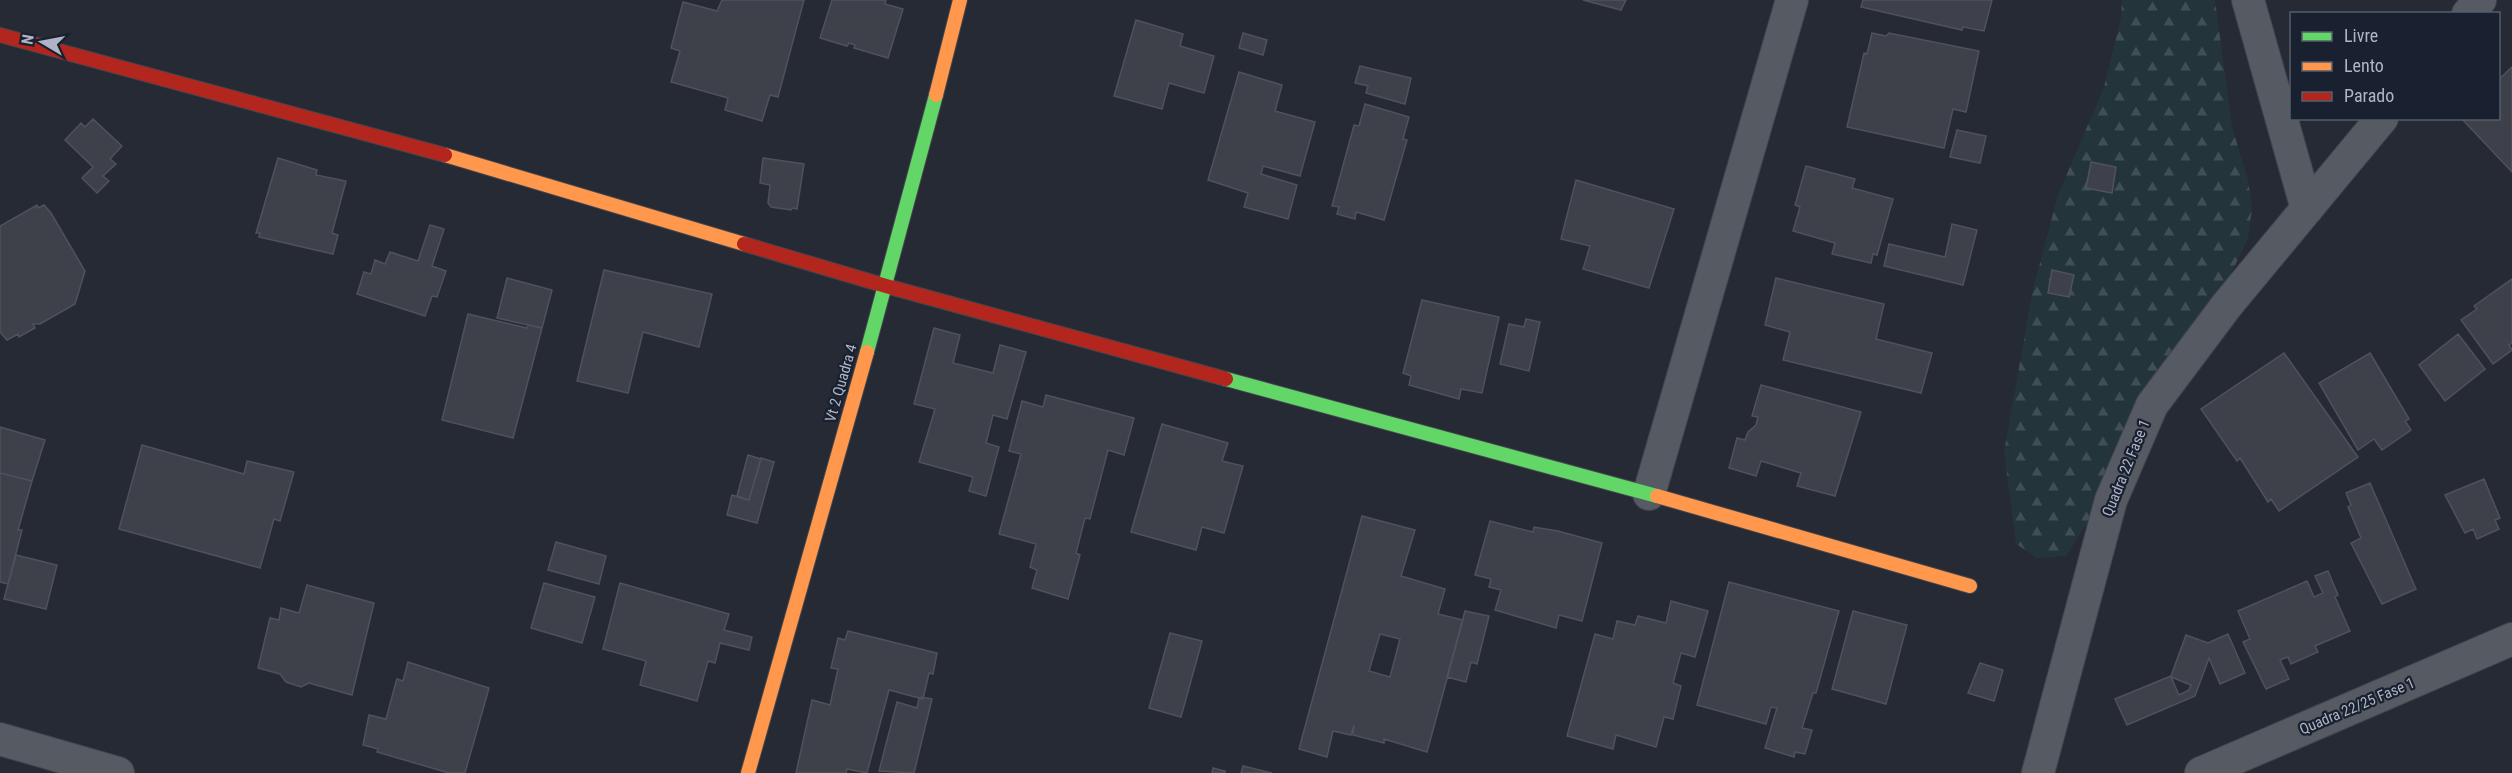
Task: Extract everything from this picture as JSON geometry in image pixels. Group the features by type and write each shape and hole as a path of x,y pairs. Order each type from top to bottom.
{"street":[{"name":"Vt 2 Quadra 4","path":"748,773 886,286 960,0"},
{"path":"1649,494 1792,0"},
{"path":"2248,0 2307,209"},
{"path":"2470,12 2480,0"},
{"path":"0,35 410,145 886,286 1649,494 1970,586"},
{"name":"Quadra 22 Fase 1","path":"2038,773 2111,500 2152,405 2227,305 2380,120"},
{"name":"Quadra 22/25 Fase 1","path":"2201,773 2512,639"},
{"path":"0,739 118,773"}],"green space":[{"path":"2122,0 2215,0 2232,127 2248,180 2252,209 2248,238 2186,368 2066,556 2038,558 2016,544 2004,452 2033,289 2058,195 2104,87 2121,18"}],"building":[{"path":"722,0 804,0 778,97 770,95 762,121 725,110 728,98 671,82 680,51 671,48 683,2 717,11"},
{"path":"832,0 886,0 885,4 903,9 888,58 854,48 855,45 849,43 847,46 820,38"},
{"path":"1583,0 1626,0 1621,10"},
{"path":"1863,0 1992,0 1984,31 1963,27 1962,30 1861,7"},
{"path":"1136,20 1183,34 1180,46 1214,56 1204,93 1169,83 1162,109 1114,96"},
{"path":"1243,33 1267,40 1263,55 1239,48"},
{"path":"1872,33 1886,36 1889,33 1979,51 1966,112 1953,109 1944,148 1847,127 1864,53 1867,54"},
{"path":"1360,66 1411,78 1405,104 1366,93 1368,86 1355,83"},
{"path":"2512,67 2512,172 2463,120 2500,120 2500,78"},
{"path":"1239,72 1282,85 1275,111 1315,122 1300,176 1263,166 1261,174 1297,185 1288,219 1244,207 1248,193 1208,180"},
{"path":"1365,104 1409,117 1403,139 1407,140 1384,220 1356,212 1355,219 1337,214 1339,207 1332,206 1354,125 1359,126"},
{"path":"93,119 122,146 110,159 116,164 103,176 109,181 97,193 82,178 93,167 65,140 81,123 85,127"},
{"path":"1957,130 1986,136 1980,163 1950,157"},
{"path":"278,158 317,170 316,175 346,181 332,233 338,235 333,254 259,237 260,233 256,233"},
{"path":"763,158 804,164 797,209 771,207 768,203 770,185 760,183"},
{"path":"2091,162 2116,167 2112,193 2086,188"},
{"path":"1806,166 1855,179 1852,188 1893,199 1877,255 1873,254 1871,263 1832,254 1835,243 1793,231 1800,207 1795,205"},
{"path":"1576,180 1674,209 1649,288 1583,269 1590,246 1561,239"},
{"path":"37,205 38,208 44,205 51,213 85,271 75,304 40,324 33,324 35,328 19,337 18,334 7,340 0,332 0,226"},
{"path":"1952,224 1977,230 1963,285 1884,266 1889,244 1945,257"},
{"path":"430,225 444,229 432,266 446,271 437,297 432,296 425,316 357,294 364,272 371,274 375,260 385,264 390,252 418,261"},
{"path":"604,270 712,294 699,347 643,332 628,393 577,381"},
{"path":"2052,270 2074,275 2069,297 2048,293"},
{"path":"507,278 552,290 542,328 497,318"},
{"path":"1776,278 1884,304 1876,339 1932,353 1921,393 1783,360 1790,332 1765,325"},
{"path":"2512,279 2512,343 2509,345 2512,350 2493,364 2461,320 2477,309 2474,306"},
{"path":"1422,300 1499,317 1482,393 1461,389 1459,399 1409,385 1411,376 1403,373"},
{"path":"468,314 527,328 528,325 542,328 513,438 442,420"},
{"path":"1526,319 1540,322 1529,371 1500,364 1509,324 1524,327"},
{"path":"934,328 960,335 953,363 993,373 1000,345 1026,352 1007,419 993,415 986,443 999,447 986,496 969,491 973,477 919,462 935,409 914,404"},
{"path":"2458,334 2485,369 2445,401 2419,365"},
{"path":"2284,353 2358,457 2279,511 2271,499 2268,502 2240,458 2237,461 2201,409"},
{"path":"2370,353 2409,419 2405,421 2411,430 2382,450 2374,439 2358,450 2319,383"},
{"path":"1761,385 1861,412 1835,496 1797,486 1801,473 1761,461 1756,476 1729,468 1737,438 1745,440 1748,432 1756,425 1758,417 1752,416"},
{"path":"1046,395 1134,418 1124,455 1108,450 1090,519 1085,518 1076,553 1080,555 1068,599 1032,588 1037,570 1030,567 1036,544 999,534 1021,454 1009,451 1022,401 1043,407"},
{"path":"1162,424 1228,443 1222,461 1243,466 1224,533 1202,527 1196,550 1131,532"},
{"path":"0,427 45,440 32,481 0,473"},
{"path":"142,445 244,474 247,461 294,472 280,521 274,519 260,568 119,529"},
{"path":"748,455 761,459 749,500 737,496"},
{"path":"761,458 774,462 757,523 727,515 732,495 749,500"},
{"path":"0,473 32,481 18,530 22,530 8,584 0,582"},
{"path":"2484,479 2500,518 2495,520 2499,529 2477,539 2473,529 2465,533 2445,495"},
{"path":"2370,483 2416,589 2382,604 2351,543 2361,538 2348,507 2351,505 2346,493"},
{"path":"1362,516 1415,530 1401,576 1445,589 1438,614 1463,620 1427,752 1384,739 1384,743 1353,735 1354,725 1351,735 1333,731 1327,757 1299,749","holes":["1380,634 1400,639 1390,677 1369,671"]},
{"path":"1490,521 1533,532 1534,527 1558,531 1602,543 1582,621 1559,615 1556,628 1495,610 1501,590 1489,587 1491,579 1475,575"},
{"path":"556,542 606,556 599,584 548,570"},
{"path":"16,555 57,565 46,609 4,599"},
{"path":"2328,571 2338,595 2335,597 2350,631 2315,646 2318,652 2291,664 2288,657 2280,660 2289,679 2266,689 2243,642 2250,639 2238,611 2307,581 2314,597 2323,593 2315,576"},
{"path":"1729,582 1839,611 1816,693 1813,693 1802,728 1812,730 1805,754 1795,752 1794,757 1765,748 1777,708 1771,707 1766,724 1697,705"},
{"path":"544,583 595,597 582,643 531,628"},
{"path":"620,583 729,614 724,630 752,637 749,650 720,643 715,663 708,661 697,701 640,685 646,661 603,649"},
{"path":"307,585 374,603 352,695 309,683 301,687 286,682 280,674 258,668 270,618 279,620 281,608 299,613"},
{"path":"1671,601 1708,611 1695,657 1681,653 1673,683 1681,686 1673,719 1664,717 1656,747 1616,735 1613,749 1567,736 1595,634 1613,639 1617,621 1635,625 1638,616 1666,623"},
{"path":"1465,611 1489,616 1477,664 1471,662 1466,682 1447,677"},
{"path":"1853,611 1907,625 1886,704 1832,689"},
{"path":"848,631 937,653 933,674 929,673 923,699 889,690 867,773 847,769 846,773 796,773 812,700 830,705 838,669 831,668 838,638 845,640"},
{"path":"1170,633 1202,641 1181,717 1149,708"},
{"path":"2228,634 2245,673 2220,684 2209,658 2195,696 2127,725 2115,699 2171,676 2186,635 2208,643","holes":["2171,677 2191,685 2189,690 2179,695"]},
{"path":"408,662 489,688 465,773 449,773 377,752 378,749 363,745 369,715 386,719 397,679 403,681"},
{"path":"1980,663 2003,670 1994,701 1968,693"},
{"path":"919,698 932,699 914,773 879,771 897,702 917,708"},
{"path":"1243,766 1272,773 1241,773"},
{"path":"1213,768 1225,771 1225,773 1212,773"}],"traffic: fast":[{"path":"867,352 936,95"},
{"path":"1226,379 1657,496"}],"traffic: slow":[{"path":"936,95 960,0"},
{"path":"445,155 744,244"},
{"path":"748,773 867,352"},
{"path":"1657,496 1970,586"}],"traffic: jam":[{"path":"0,35 445,155"},
{"path":"744,244 886,286 1226,379"}]}
